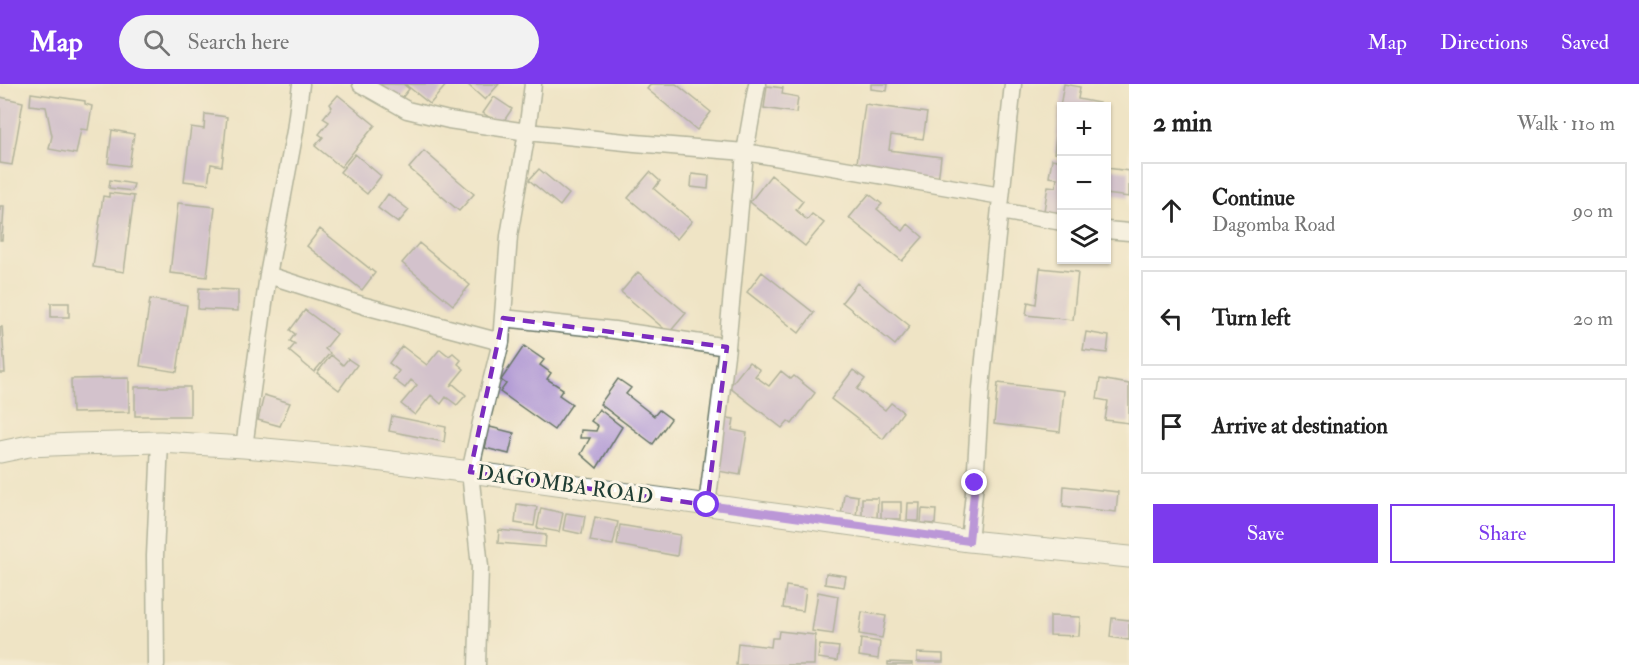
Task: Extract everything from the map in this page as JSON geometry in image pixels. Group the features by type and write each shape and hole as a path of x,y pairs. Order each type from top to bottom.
{"street":[{"path":"244,447 268,275 295,131 301,84"},
{"path":"361,84 407,110 449,120 527,132 745,152 1001,204 1057,221"},
{"path":"477,665 480,567 471,472 501,342 509,236 533,84"},
{"path":"707,505 727,347 745,152 757,84"},
{"path":"969,541 981,388 1013,84"},
{"path":"1111,230 1129,232"},
{"path":"268,275 386,312 501,342"},
{"path":"503,318 614,330 727,347"},
{"path":"156,665 155,556 160,442"},
{"name":"DAGOMBA ROAD","path":"0,452 29,446 160,442 352,457 969,541 1129,557"}],"highlighted area":[{"path":"503,318 727,347 707,505 470,472"}],"building":[{"path":"375,84 403,84 409,89 398,103"},
{"path":"405,84 447,84 430,104"},
{"path":"467,84 499,84 485,100"},
{"path":"651,84 676,84 711,112 697,130 647,89"},
{"path":"871,84 888,84 887,91 871,89"},
{"path":"1064,84 1080,87 1078,99 1094,102 1061,102"},
{"path":"767,86 783,88 782,94 798,97 796,113 764,108"},
{"path":"31,93 85,101 85,104 92,106 88,130 81,129 76,154 49,149 52,136 46,107 30,105"},
{"path":"338,95 375,125 341,167 315,146 323,137 319,134 329,122 323,118"},
{"path":"0,97 23,102 12,165 0,163"},
{"path":"494,97 512,109 501,125 483,113"},
{"path":"865,104 927,113 923,139 891,135 889,150 941,157 938,181 856,170"},
{"path":"205,114 227,117 222,166 211,164 208,184 184,181 191,127 204,129"},
{"path":"112,130 134,134 129,166 108,163"},
{"path":"1057,130 1057,153 1054,153"},
{"path":"424,151 474,194 459,211 409,168"},
{"path":"355,154 381,176 367,194 340,172"},
{"path":"1052,159 1057,160 1057,178 1049,177"},
{"path":"539,169 569,194 560,206 529,180"},
{"path":"1111,169 1129,171 1129,197 1111,195"},
{"path":"650,172 660,181 654,189 692,221 677,239 628,198"},
{"path":"692,174 709,176 708,189 691,187"},
{"path":"771,175 803,201 796,210 807,220 812,214 824,223 805,246 750,202"},
{"path":"1057,178 1057,219 1043,217 1048,186 1056,187"},
{"path":"110,180 134,184 132,191 109,188"},
{"path":"109,193 134,196 124,272 93,267 103,196 109,197"},
{"path":"388,194 409,210 398,223 378,208"},
{"path":"869,194 882,204 877,209 903,231 908,224 923,237 902,261 849,218"},
{"path":"178,203 215,207 207,277 170,273"},
{"path":"0,206 4,206 2,240 0,240"},
{"path":"320,229 375,273 362,290 307,246"},
{"path":"419,243 470,285 453,305 402,263"},
{"path":"1040,268 1078,272 1073,320 1026,315 1028,302 1036,304"},
{"path":"638,272 686,313 669,333 621,292"},
{"path":"762,272 814,313 799,333 747,292"},
{"path":"857,283 910,326 895,345 842,302"},
{"path":"199,288 238,290 238,311 198,309"},
{"path":"150,299 187,305 177,372 140,366"},
{"path":"51,303 69,303 69,317 51,317"},
{"path":"305,310 337,334 325,349 330,353 314,372 289,351 295,344 290,341 295,334 290,330"},
{"path":"0,327 2,327 5,373 0,373"},
{"path":"1086,332 1109,336 1107,353 1083,350"},
{"path":"402,346 427,365 440,349 449,356 453,353 461,360 458,364 464,369 450,386 453,384 466,395 457,405 446,397 441,404 431,395 415,415 401,404 417,385 411,380 405,388 393,379 399,371 389,363"},
{"path":"524,346 544,360 540,365 551,373 547,379 563,389 559,395 572,404 554,430 500,392 506,384 501,380"},
{"path":"331,355 343,365 348,359 357,365 339,390 317,373"},
{"path":"749,362 760,370 755,376 769,386 781,371 791,379 794,376 815,393 792,424 788,421 782,428 729,387"},
{"path":"853,370 865,379 857,389 885,410 891,403 903,412 883,439 831,399"},
{"path":"129,378 129,412 72,413 71,379"},
{"path":"618,379 631,388 626,394 654,416 659,410 671,419 653,444 600,404"},
{"path":"1100,379 1129,384 1129,423 1105,420 1108,401 1097,399"},
{"path":"998,383 1064,391 1060,432 994,424"},
{"path":"135,387 190,387 190,416 135,416"},
{"path":"264,395 290,403 280,426 258,420"},
{"path":"599,409 622,427 597,468 581,454 590,438 580,438 581,430 596,431 598,426 591,421"},
{"path":"392,416 446,427 444,442 389,431"},
{"path":"720,417 734,419 732,430 747,433 740,475 718,471"},
{"path":"490,427 514,433 509,454 485,448"},
{"path":"1064,486 1118,492 1116,512 1063,506"},
{"path":"844,494 858,496 856,518 841,516"},
{"path":"862,498 878,498 877,518 862,517"},
{"path":"881,502 901,502 901,519 881,519"},
{"path":"908,503 920,503 919,521 907,521"},
{"path":"517,504 537,507 534,526 515,523"},
{"path":"541,508 563,513 559,532 537,528"},
{"path":"922,509 936,510 935,524 921,523"},
{"path":"566,513 585,516 582,534 563,530"},
{"path":"595,517 618,522 613,545 590,541"},
{"path":"620,525 680,535 677,556 617,545"},
{"path":"499,530 546,535 545,547 498,543"},
{"path":"826,573 846,576 844,587 825,584"},
{"path":"786,586 806,589 803,611 783,608"},
{"path":"818,592 838,596 833,634 812,631"},
{"path":"862,612 886,616 882,638 859,634"},
{"path":"1050,616 1080,617 1079,636 1050,635"},
{"path":"1112,618 1129,620 1129,640 1110,637"},
{"path":"779,631 815,635 814,665 736,665 738,643 771,647 772,638 778,638"},
{"path":"861,639 880,642 878,659 859,656"},
{"path":"820,645 839,647 837,661 818,658"},
{"path":"917,653 943,654 943,662 917,662"},
{"path":"888,662 912,663 912,665 888,665"}],"route":[{"path":"707,505 969,541 975,483"}]}
